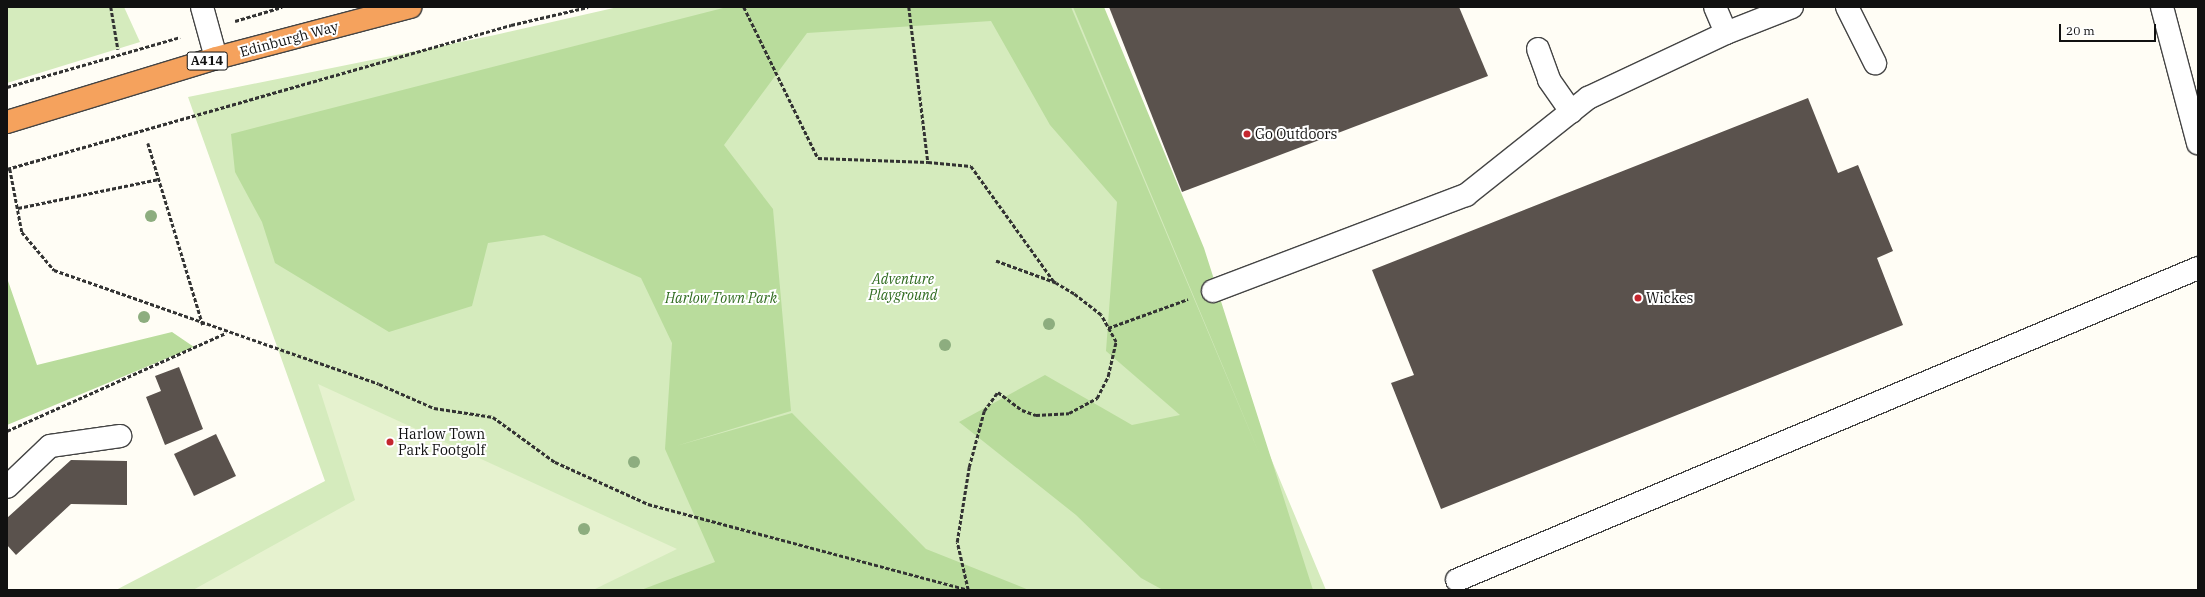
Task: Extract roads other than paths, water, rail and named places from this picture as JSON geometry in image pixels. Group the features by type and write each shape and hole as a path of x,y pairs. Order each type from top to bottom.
{"highway":[{"name":"Edinburgh Way","path":"7,122 216,58 410,7"}],"street":[{"path":"202,7 216,58"},
{"path":"1715,7 1726,33"},
{"path":"1213,290 1466,195 1588,98 1726,33 1792,7"},
{"path":"1847,7 1875,63"},
{"path":"2162,7 2198,143"},
{"path":"1538,49 1549,80 1571,112"},
{"path":"1457,580 2198,268"},
{"path":"7,487 50,446 120,436"}],"place":[{"name":"Go Outdoors","path":"1247,134"},
{"name":"Wickes","path":"1638,298"},
{"name":"Harlow Town Park Footgolf","path":"390,442"}],"park label":[{"name":"Adventure Playground","path":"903,288"},
{"name":"Harlow Town Park","path":"721,298"}]}
